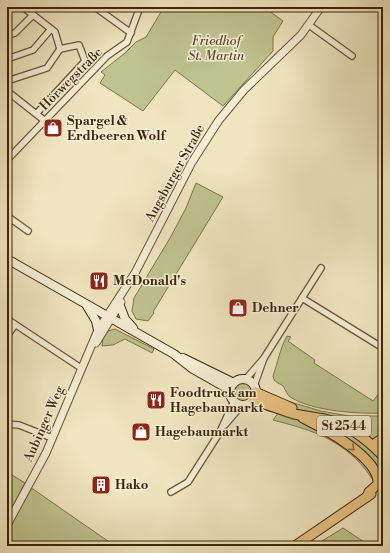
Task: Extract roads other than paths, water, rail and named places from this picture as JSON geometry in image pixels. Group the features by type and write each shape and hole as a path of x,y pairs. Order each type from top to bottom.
{"main road":[{"path":"7,259 174,354 197,363 232,387"},
{"path":"85,304 96,321 98,330"},
{"path":"120,306 125,319 137,333"},
{"path":"232,387 246,380"},
{"name":"St 2544","path":"246,380 254,393 295,414 311,416"},
{"path":"232,387 231,397 238,403 254,393"},
{"name":"St 2544","path":"254,393 311,416 340,424 356,432 373,445 383,456"},
{"path":"295,414 344,441 371,467 377,476 378,484 369,492 368,497"},
{"path":"373,445 383,438"},
{"path":"294,546 383,486"}],"street":[{"path":"7,10 11,7"},
{"path":"23,7 51,29 56,36 60,49"},
{"path":"95,7 130,33"},
{"name":"Hörwegstraße","path":"7,160 107,56 126,44 140,7"},
{"name":"Augsburger Straße","path":"109,318 125,291 192,162 219,120 244,90 309,25 320,7"},
{"path":"7,35 15,33 33,15"},
{"path":"309,25 352,56"},
{"path":"7,59 33,50 51,29"},
{"path":"7,81 47,68 60,49 79,45 85,63 37,113"},
{"path":"7,91 37,113 45,121"},
{"path":"7,216 28,231"},
{"path":"246,380 264,358 321,268"},
{"name":"Augsburger Straße","path":"109,318 120,306 125,291"},
{"path":"302,298 383,348"},
{"name":"Aubinger Weg","path":"89,353 98,330 109,318"},
{"name":"Aubinger Weg","path":"7,525 52,438 81,368 109,318"},
{"path":"7,319 81,368"},
{"path":"7,336 15,325"},
{"path":"254,393 264,358"},
{"path":"171,492 188,482 238,403"},
{"path":"7,424 19,424 52,438"}],"place":[{"name":"Spargel & Erdbeeren Wolf","path":"53,128"},
{"name":"McDonald's","path":"99,281"},
{"name":"Dehner","path":"238,308"},
{"name":"Foodtruck am Hagebaumarkt","path":"156,400"},
{"name":"Hagebaumarkt","path":"141,432"},
{"name":"Hako","path":"101,485"}],"park label":[{"name":"Friedhof St. Martin","path":"216,48"}]}
